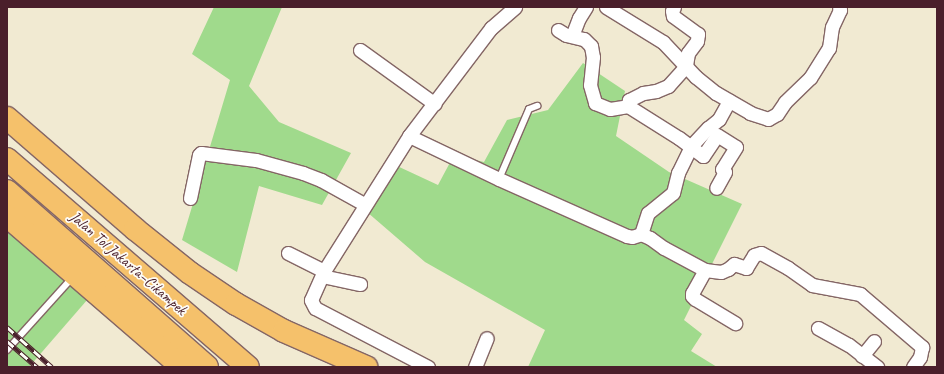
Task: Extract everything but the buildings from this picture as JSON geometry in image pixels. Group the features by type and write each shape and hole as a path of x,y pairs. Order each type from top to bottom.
{"highway":[{"path":"7,118 135,229 190,273 236,304 284,331 366,367"},
{"path":"12,169 228,367"},
{"name":"Jalan Tol Jakarta–Cikampek","path":"12,169 248,367"},
{"path":"7,191 207,367"},
{"path":"7,216 182,367"}],"street":[{"path":"428,367 315,308 311,300 323,274 364,204 409,136 435,104 491,28 515,7"},
{"path":"572,36 579,18 586,7"},
{"path":"606,7 663,42 696,77 729,101 768,119 777,114 785,102 810,78 829,48 832,27 840,10 839,7"},
{"path":"628,106 629,100 640,94 656,91 668,86 686,66 688,53 697,41 698,34 673,16 672,11 674,7"},
{"path":"558,30 566,35 584,39 591,46 593,57 590,85 595,103 610,109 628,106 637,110 691,146 703,156 717,135 736,148 722,169 725,172 716,188"},
{"path":"360,50 435,104"},
{"path":"640,234 648,213 673,193 678,173 691,146 719,119 729,101"},
{"path":"409,136 499,179 627,236 632,237 640,234 650,238 664,248 705,270 721,272 728,270 734,264 746,268 754,255 761,253 812,285 860,294 922,347 920,357 913,367"},
{"path":"190,198 199,155 201,153 256,160 303,173 321,180 364,204"},
{"path":"288,253 323,274 360,284"},
{"path":"705,270 692,293 692,296 695,300 735,323"},
{"path":"818,328 849,345 877,367"},
{"path":"475,367 487,338"},
{"path":"862,356 874,341"}],"lane":[{"path":"499,179 529,109 537,106"},
{"path":"7,350 75,275"}],"green space":[{"path":"214,7 282,7 249,86 279,122 351,153 322,205 259,186 237,272 182,240 230,80 192,54"},
{"path":"583,63 625,91 616,136 669,172 742,204 684,320 702,334 691,351 717,367 528,367 545,330 425,262 367,212 395,165 438,185 454,155 484,162 507,120 548,110"},
{"path":"7,216 94,292 29,367 7,367"}],"railway":[{"path":"7,327 52,367"},
{"path":"7,341 37,367"}]}
